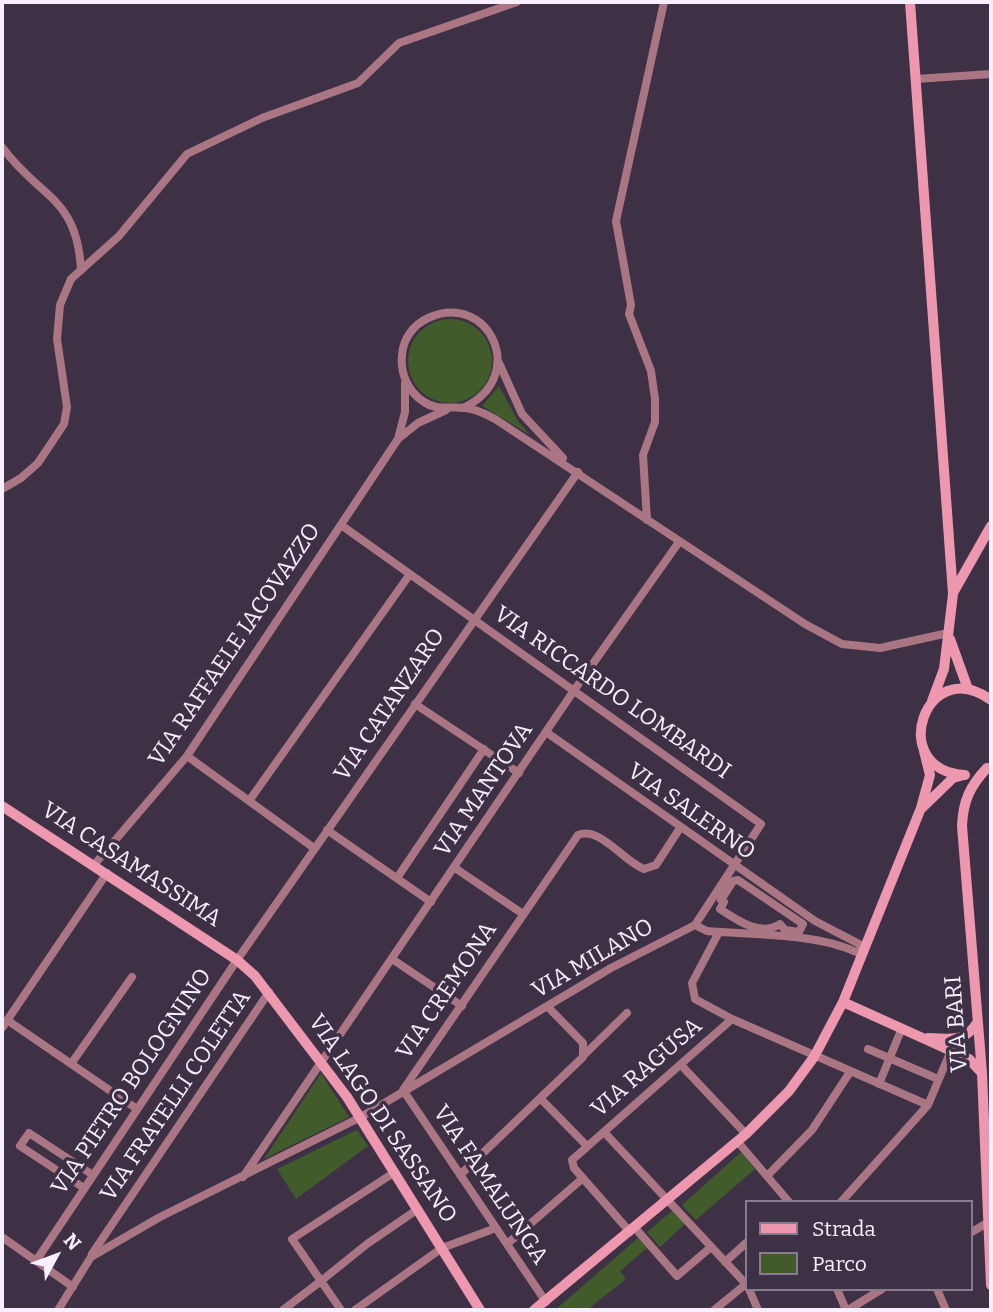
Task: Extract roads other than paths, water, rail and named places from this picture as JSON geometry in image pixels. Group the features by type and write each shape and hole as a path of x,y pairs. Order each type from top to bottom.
{"main road":[{"path":"534,1310 544,1306 746,1134 789,1091 814,1056 843,1002 921,808 930,775 920,725 944,669 953,594 910,2"},
{"path":"953,594 991,526"},
{"path":"948,633 968,689"},
{"path":"932,701 943,694 968,689 991,700"},
{"path":"924,751 943,770 965,775"},
{"path":"921,808 953,778 989,765"},
{"name":"VIA BARI","path":"989,765 972,785 963,805 983,1065 991,1285"},
{"name":"VIA CASAMASSIMA","path":"2,806 237,960"},
{"name":"VIA LAGO DI SASSANO","path":"237,960 269,992 322,1060 480,1310"},
{"path":"843,1002 956,1049 983,1065"},
{"path":"956,1049 978,1022"},
{"path":"956,1049 983,1065"}],"street":[{"path":"2,489 21,478 38,463 64,424 67,407 57,339 60,305 71,279 119,236 187,154 262,118 358,83 398,43 517,2"},
{"path":"647,520 643,455 655,422 654,399 651,371 629,314 631,305 616,221 664,2"},
{"path":"916,79 991,74"},
{"path":"2,147 13,163 68,214 83,267"},
{"path":"398,439 405,412 405,380 401,364 403,347 416,327 437,314 453,312 479,322 495,343 498,361 522,414 578,472"},
{"path":"405,380 422,401 448,409 463,408 477,401 489,390 496,376 498,361"},
{"path":"463,408 495,419 804,624 842,643 880,648 948,633"},
{"path":"398,439 418,423 448,409"},
{"name":"VIA RAFFAELE IACOVAZZO","path":"94,865 187,756 398,439"},
{"name":"VIA CATANZARO","path":"237,960 473,618 578,472"},
{"name":"VIA RICCARDO LOMBARDI","path":"341,525 576,689 761,824 695,925"},
{"name":"VIA MANTOVA","path":"242,1178 679,542"},
{"path":"249,801 410,574"},
{"path":"415,704 519,773"},
{"name":"VIA SALERNO","path":"546,733 815,921 865,947"},
{"path":"397,878 484,749"},
{"path":"187,756 314,848"},
{"name":"VIA CREMONA","path":"402,1090 578,835 583,833 595,836 645,869 656,865 680,828"},
{"path":"327,830 431,902"},
{"path":"455,868 523,914"},
{"path":"107,873 4,1024 71,1063 137,1109"},
{"path":"738,880 803,924 799,932 785,930 780,923 773,928 745,925 720,909 724,902 721,900 733,881 738,880"},
{"path":"815,921 818,928 815,941"},
{"path":"695,925 719,932 815,941 842,946 856,952 865,947"},
{"name":"VIA MILANO","path":"91,1257 160,1217 360,1117 611,968 695,925"},
{"path":"719,932 692,983 695,999 732,1019 928,1105"},
{"path":"392,959 462,1006"},
{"name":"VIA PIETRO BOLOGNINO","path":"36,1261 237,960"},
{"path":"71,1063 132,977"},
{"name":"VIA FRATELLI COLETTA","path":"58,1310 269,992"},
{"path":"548,1007 583,1043 583,1057"},
{"path":"460,1175 627,1013"},
{"name":"VIA RAGUSA","path":"586,1145 732,1019"},
{"path":"879,1084 902,1028"},
{"path":"868,1049 939,1079"},
{"path":"843,1200 928,1105 944,1066 956,1049"},
{"path":"681,1065 746,1134"},
{"path":"767,1176 812,1130 850,1072"},
{"name":"VIA FAMALUNGA","path":"402,1090 507,1244 544,1306"},
{"path":"541,1099 586,1145 572,1160 583,1178 677,1276 711,1247"},
{"path":"604,1132 744,1282"},
{"path":"84,1188 20,1146 29,1133 93,1175"},
{"path":"737,1141 787,1200"},
{"path":"341,1310 292,1239 395,1172"},
{"path":"507,1244 583,1178"},
{"path":"283,1310 367,1244 418,1209"},
{"path":"972,1232 987,1223"},
{"path":"355,1310 442,1248 495,1228"},
{"path":"2,1237 73,1287"},
{"path":"726,1262 744,1245"},
{"path":"714,1310 744,1286"},
{"path":"750,1291 758,1310"},
{"path":"838,1291 847,1310 879,1291"},
{"path":"938,1291 946,1310"}]}
